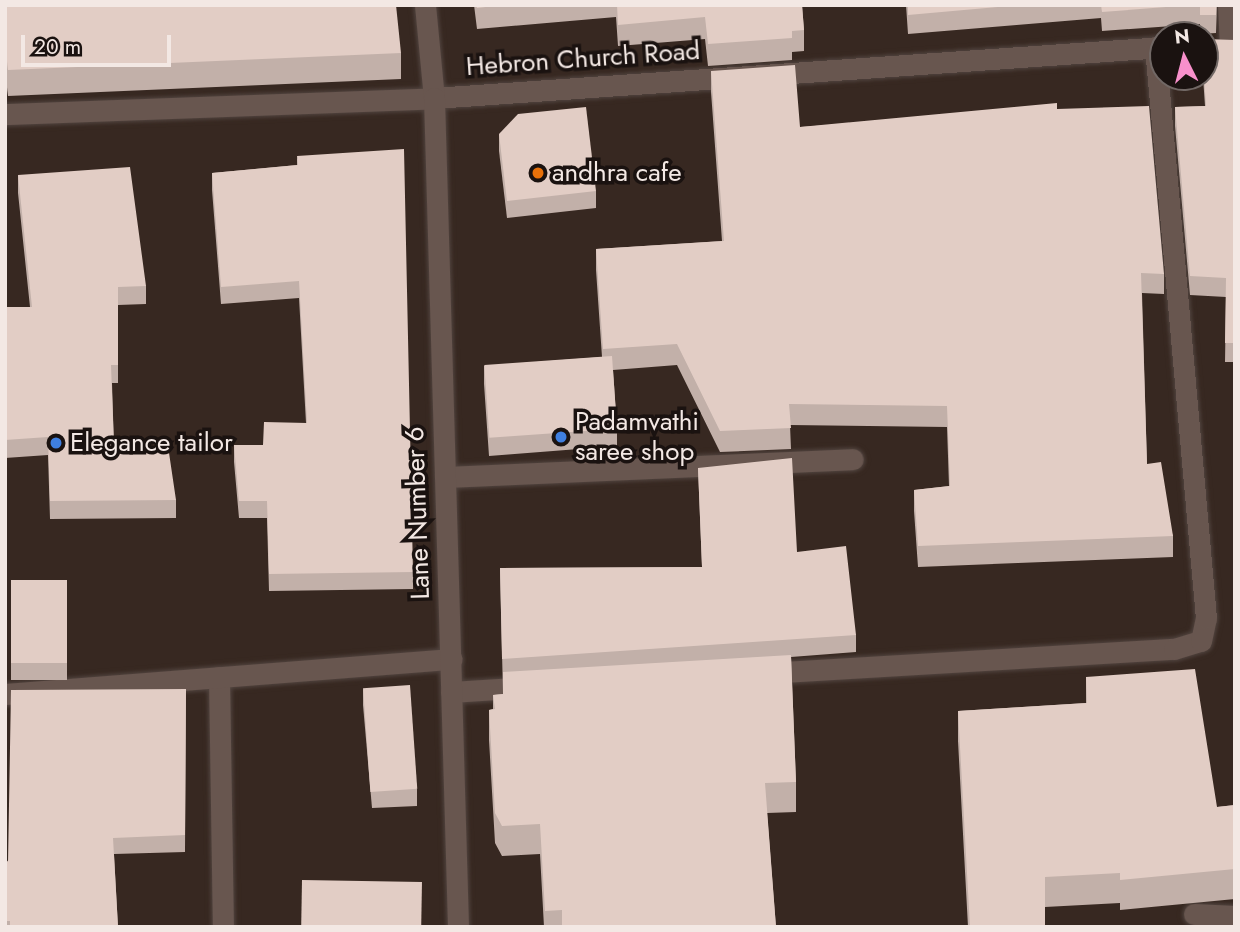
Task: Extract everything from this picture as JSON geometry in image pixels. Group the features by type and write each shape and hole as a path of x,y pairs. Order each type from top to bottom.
{"street":[{"name":"Lane Number 6","path":"425,5 434,98 458,927"},
{"path":"1228,5 1232,46"},
{"name":"Hebron Church Road","path":"5,114 434,98 1149,48"},
{"path":"743,674 1174,649 1201,641 1206,618 1163,91"},
{"path":"444,477 853,459"},
{"path":"5,694 452,659"},
{"path":"219,677 223,927"},
{"path":"451,692 548,686"},
{"path":"1194,914 1235,916"}],"building":[{"path":"5,5 396,5 401,53 8,70"},
{"path":"476,5 503,5 477,8"},
{"path":"617,5 802,5 804,30 792,31 792,38 708,44 705,17 618,25"},
{"path":"908,5 1020,5 908,15"},
{"path":"1101,5 1192,5 1102,12"},
{"path":"1200,5 1216,5 1216,15 1200,15"},
{"path":"1219,39 1235,40 1235,343 1225,343 1226,278 1190,276 1175,107 1206,106 1205,91 1219,91"},
{"path":"795,65 800,127 1057,103 1057,109 1149,106 1164,274 1141,273 1147,464 1161,462 1173,536 918,546 914,490 950,486 947,406 789,404 791,428 720,431 677,344 603,349 596,249 724,241 711,71"},
{"path":"586,107 596,191 507,201 499,134 518,114"},
{"path":"404,149 413,572 269,574 267,501 239,501 234,445 263,445 264,422 307,423 299,281 221,287 212,173 298,165 297,156"},
{"path":"130,167 146,286 118,287 118,365 111,365 114,447 168,446 176,500 50,501 48,437 5,440 5,307 32,307 18,175"},
{"path":"612,356 617,429 489,438 484,365"},
{"path":"792,458 797,552 846,546 856,635 502,659 500,568 702,567 698,468"},
{"path":"11,580 67,580 67,663 11,663"},
{"path":"791,655 796,782 765,783 776,927 562,927 562,910 545,911 540,824 502,826 495,813 489,710 495,709 493,695 503,694 503,672"},
{"path":"1195,669 1217,807 1235,805 1235,869 1120,880 1120,873 1045,877 1045,927 970,927 958,711 1087,703 1086,677"},
{"path":"410,685 417,789 370,792 363,688"},
{"path":"186,689 185,835 113,838 118,927 10,927 10,921 5,921 5,858 8,862 11,690"},
{"path":"302,880 422,882 421,927 301,927"}],"place":[{"name":"andhra cafe","path":"538,173"},
{"name":"Padamvathi saree shop","path":"561,437"},
{"name":"Elegance tailor","path":"56,443"}]}
